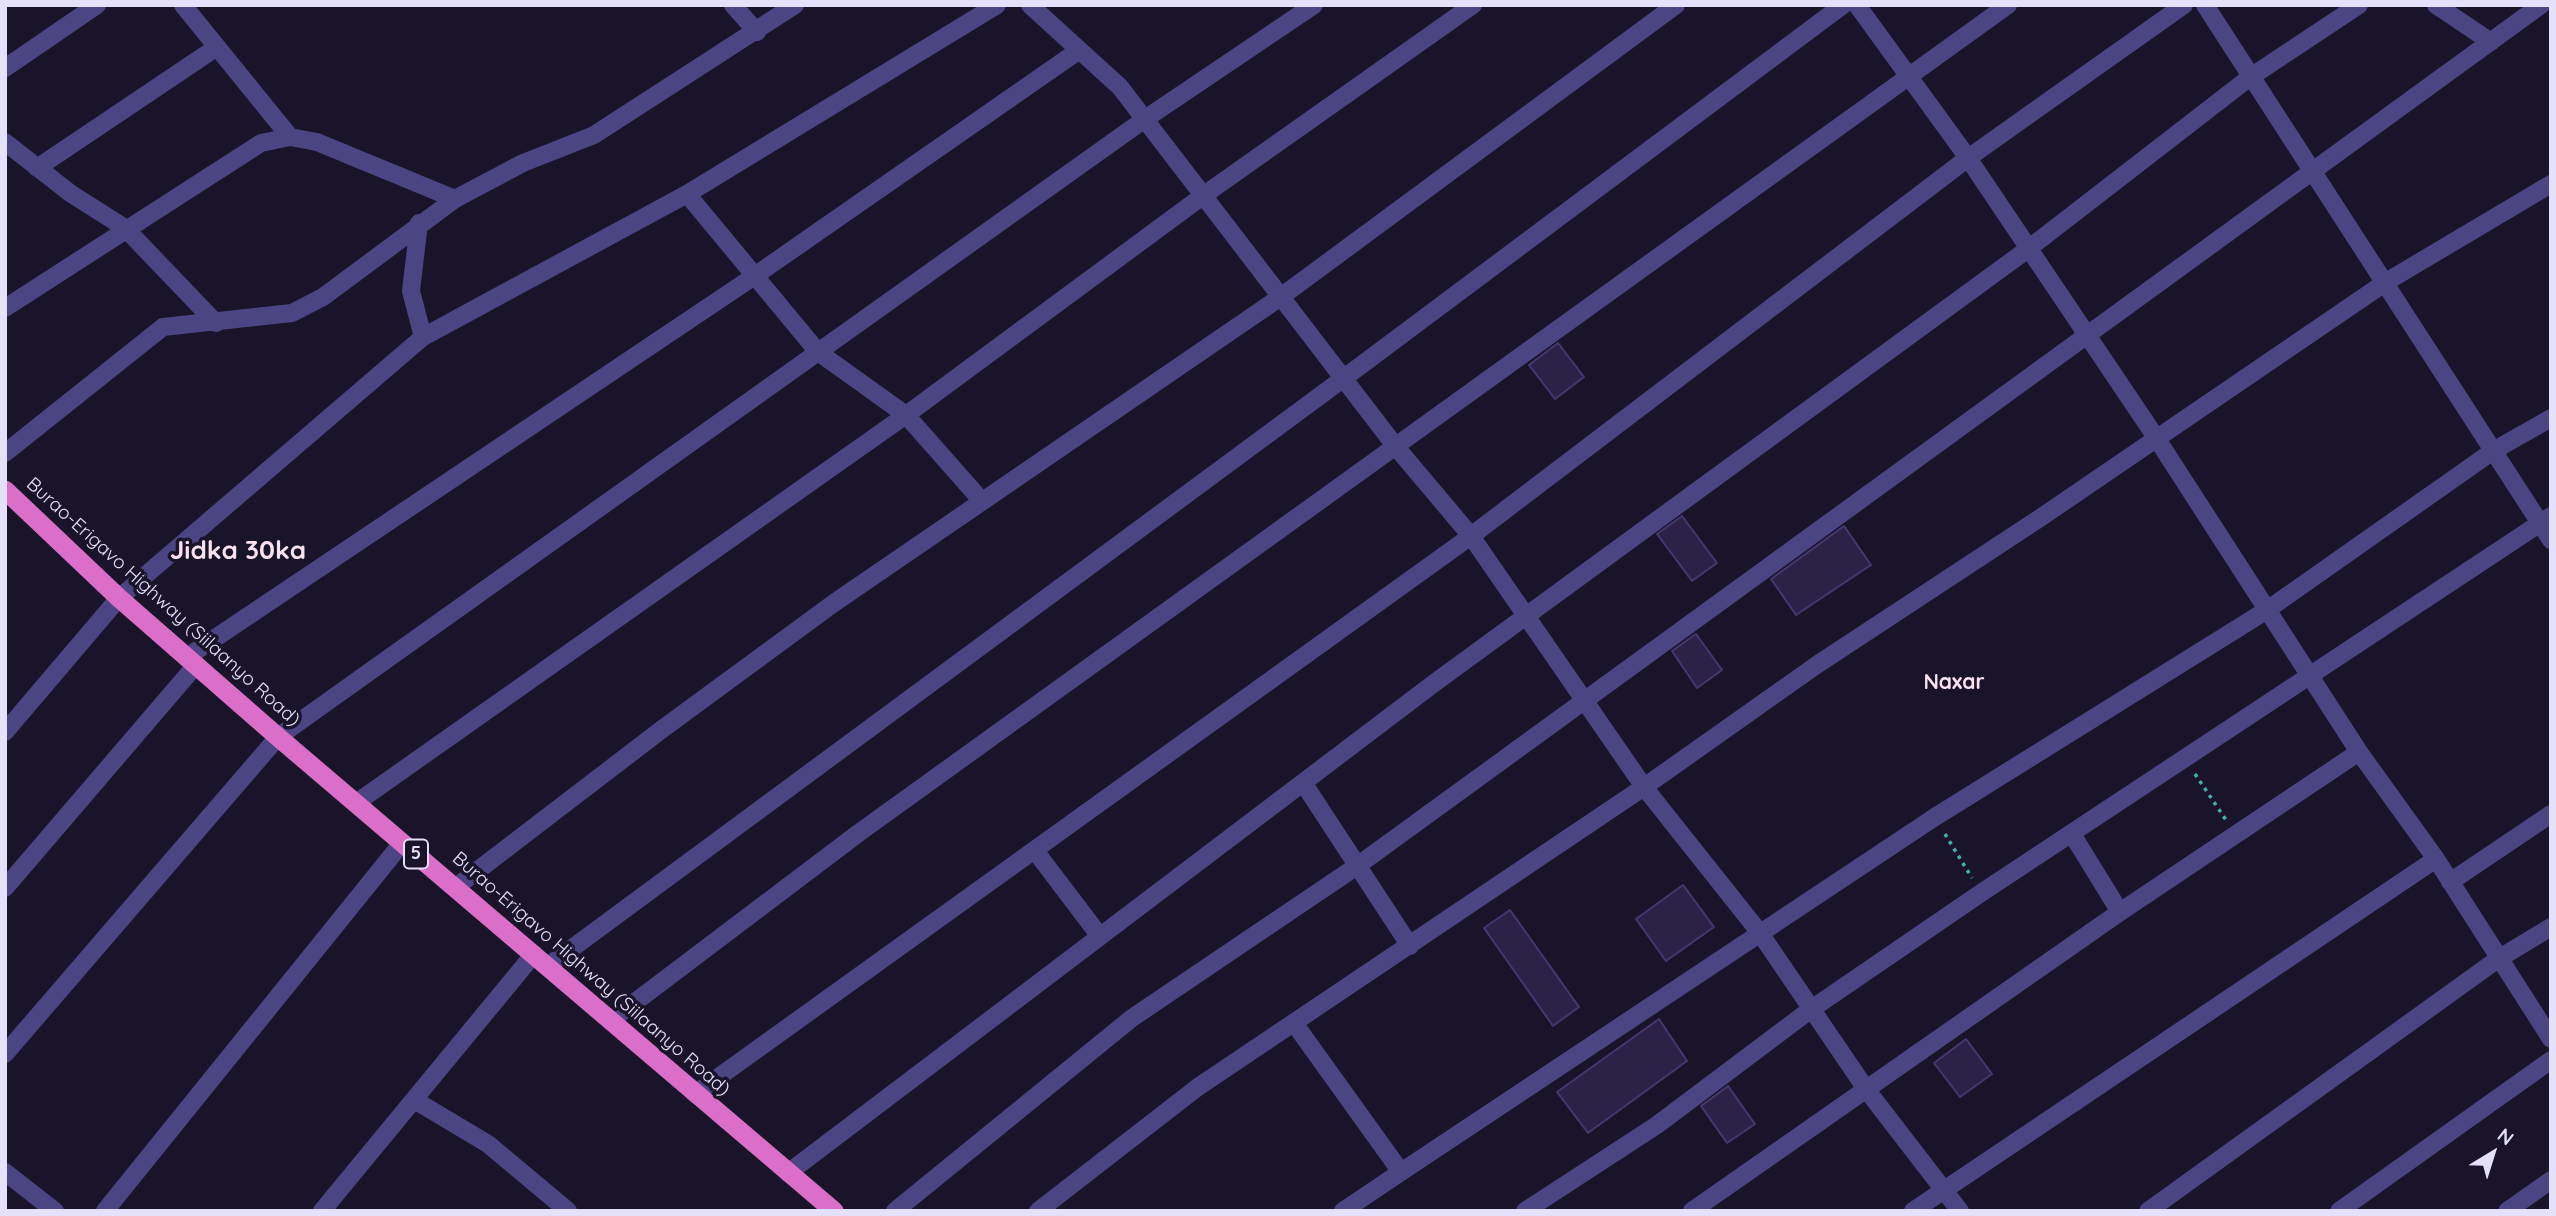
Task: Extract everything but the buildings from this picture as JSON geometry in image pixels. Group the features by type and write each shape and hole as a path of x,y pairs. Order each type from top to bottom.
{"highway":[{"name":"Burao-Erigavo Highway (Siilaanyo Road)","path":"5,490 119,598 278,737 834,1211"}],"street":[{"path":"5,68 97,5"},
{"path":"183,5 290,137"},
{"path":"733,5 757,32"},
{"path":"5,453 163,327 292,313 323,297 419,223 455,199 523,163 594,135 795,5"},
{"path":"5,732 119,598 423,337 687,194 996,5"},
{"path":"1030,5 1120,87 1396,447 1471,536 1644,787 1760,933 1866,1089 1960,1211"},
{"path":"5,1054 278,737 1145,120 1314,5"},
{"path":"356,803 906,415 1205,195 1473,5"},
{"path":"456,887 661,730 981,500 1282,296 1676,5"},
{"path":"322,1211 541,960 1344,378 1843,5"},
{"path":"1857,5 1968,158 2157,439 2359,752 2436,859 2551,1040"},
{"path":"610,1021 860,832 2008,5"},
{"path":"695,1094 1036,852 1471,536 1968,158 2184,5"},
{"path":"2205,5 2249,78 2386,282 2493,451 2545,520 2551,540"},
{"path":"788,1174 1099,935 1526,616 2028,248 2249,78 2359,5"},
{"path":"2436,5 2491,42"},
{"path":"895,1211 1132,1018 1357,866 2541,5"},
{"path":"37,168 217,47"},
{"path":"5,888 191,661 1078,51"},
{"path":"5,307 261,143 290,137 317,142 455,199"},
{"path":"6,144 125,228 216,323"},
{"path":"1038,1211 1198,1087 1644,787 1818,664 2157,439 2386,282 2551,184"},
{"path":"687,194 753,277 818,352 906,415 981,500"},
{"path":"419,223 411,291 423,337"},
{"path":"1343,1211 1935,817 2267,610 2493,451 2551,418"},
{"path":"1525,1211 1657,1125 1810,1010 1981,893 2186,761 2545,520"},
{"path":"1692,1211 2120,912 2359,752"},
{"path":"1304,784 1409,947"},
{"path":"2450,882 2551,814"},
{"path":"2072,834 2120,912"},
{"path":"105,1211 402,843"},
{"path":"1036,852 1099,935"},
{"path":"1913,1211 2436,859"},
{"path":"2148,1211 2498,959 2551,927"},
{"path":"1294,1023 1401,1172"},
{"path":"2339,1211 2551,1060"},
{"path":"416,1101 488,1144 568,1211"},
{"path":"5,1171 55,1211"},
{"path":"2507,1211 2551,1180"}],"path":[{"path":"2186,761 2236,834"},
{"path":"1935,817 1981,893"}],"district":[{"name":"Jidka 30ka","path":"238,551"},
{"name":"Naxar","path":"1954,683"}]}
